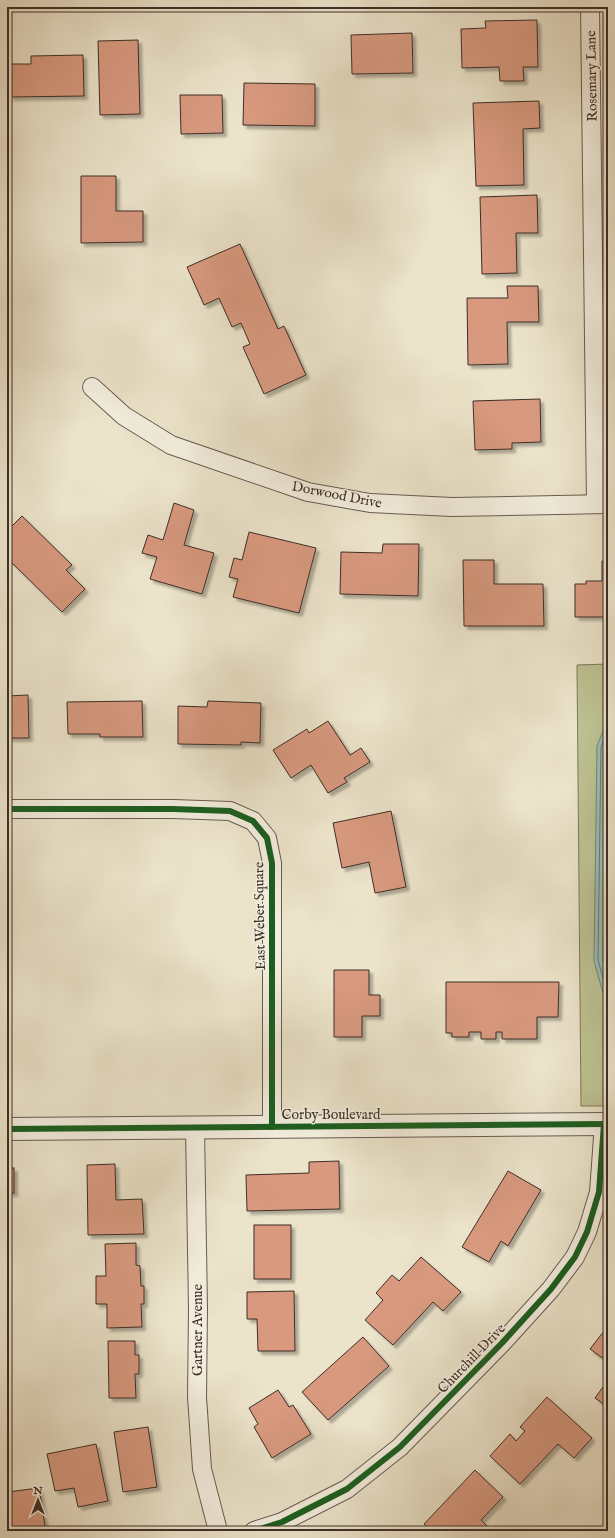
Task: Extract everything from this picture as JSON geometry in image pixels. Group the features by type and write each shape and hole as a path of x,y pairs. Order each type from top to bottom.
{"street":[{"name":"Rosemary Lane","path":"590,7 602,504"},
{"name":"Dorwood Drive","path":"92,387 124,416 171,445 308,492 370,503 452,507 602,504"},
{"name":"East Weber Square","path":"7,809 173,809 230,811 253,821 267,838 272,863 272,1127"},
{"name":"Corby Boulevard","path":"7,1129 606,1124"},
{"name":"Churchill Drive","path":"254,1531 282,1522 347,1489 400,1447 502,1343 551,1289 575,1257 587,1232 599,1192 606,1124"},
{"name":"Gartner Avenue","path":"195,1128 198,1309 197,1397 202,1469 218,1531"}],"green space":[{"path":"608,664 608,1106 581,1106 577,665"}],"water":[{"path":"608,719 608,996 603,993 594,961 597,746"}],"building":[{"path":"537,20 538,67 523,67 524,81 500,81 499,67 462,68 461,29 486,28 485,21"},
{"path":"412,33 413,73 352,74 351,35"},
{"path":"138,40 140,114 100,115 98,41"},
{"path":"83,55 84,96 10,97 9,64 31,64 31,56"},
{"path":"244,83 315,84 315,126 243,125"},
{"path":"180,95 222,95 223,133 181,134"},
{"path":"539,101 540,128 523,129 524,185 476,186 473,103"},
{"path":"81,176 116,176 116,211 143,211 143,242 81,243"},
{"path":"537,195 538,233 516,233 517,273 482,274 480,197"},
{"path":"240,244 278,329 284,326 306,375 264,394 243,347 250,344 241,323 232,327 219,298 204,305 187,267"},
{"path":"507,286 538,286 539,322 507,322 508,364 468,365 467,298 508,298"},
{"path":"540,399 541,442 512,443 512,449 475,450 473,401"},
{"path":"174,503 194,510 184,545 214,553 202,594 150,579 157,557 142,553 148,535 163,540"},
{"path":"22,516 72,565 66,570 85,589 62,612 7,558 7,531"},
{"path":"249,532 316,548 299,613 233,597 238,579 229,577 234,558 242,560"},
{"path":"383,544 419,544 418,596 340,594 341,552 382,553"},
{"path":"463,560 494,560 494,584 543,584 544,626 464,626"},
{"path":"602,561 608,561 608,617 575,617 575,584 586,584 586,581 602,581"},
{"path":"28,695 29,738 7,738 7,696"},
{"path":"142,701 143,737 100,737 100,734 68,734 67,702"},
{"path":"208,701 261,703 260,743 241,742 241,745 178,744 178,706 207,707"},
{"path":"328,721 350,755 361,748 370,762 344,778 347,782 328,793 311,765 291,778 273,750 307,729 309,733"},
{"path":"391,811 406,887 375,893 369,862 342,868 333,823"},
{"path":"334,970 369,970 369,995 380,995 380,1016 362,1016 362,1037 334,1037"},
{"path":"446,982 559,982 558,1017 537,1017 537,1039 502,1039 502,1032 496,1032 496,1039 481,1039 481,1032 469,1032 469,1037 452,1037 452,1033 446,1033"},
{"path":"339,1161 340,1209 247,1211 246,1175 309,1173 309,1162"},
{"path":"115,1164 116,1200 142,1199 144,1234 88,1235 87,1165"},
{"path":"7,1168 14,1168 14,1193 7,1193"},
{"path":"508,1171 541,1190 508,1246 501,1241 489,1262 462,1247"},
{"path":"254,1225 291,1225 291,1279 254,1279"},
{"path":"136,1243 136,1265 140,1266 141,1286 144,1286 144,1304 141,1304 142,1327 107,1328 107,1304 96,1304 96,1276 106,1276 105,1244"},
{"path":"421,1257 461,1292 443,1311 433,1302 393,1345 365,1320 383,1300 376,1293 392,1275 399,1281"},
{"path":"294,1291 295,1351 258,1351 257,1319 247,1319 247,1292"},
{"path":"608,1326 608,1362 590,1349"},
{"path":"363,1337 389,1366 328,1420 302,1392"},
{"path":"108,1341 135,1341 135,1355 139,1355 139,1374 135,1374 136,1398 109,1398"},
{"path":"608,1380 608,1407 595,1398"},
{"path":"278,1390 289,1407 293,1405 311,1434 272,1458 254,1427 258,1424 249,1408"},
{"path":"547,1397 592,1438 574,1458 558,1444 520,1484 490,1456 510,1434 516,1441 525,1431 520,1427"},
{"path":"148,1427 157,1487 123,1492 114,1432"},
{"path":"96,1444 108,1501 78,1507 74,1488 55,1491 47,1454"},
{"path":"475,1470 503,1497 481,1520 492,1531 432,1531 424,1524"},
{"path":"39,1488 45,1526 7,1531 7,1492"}],"cycle path":[{"path":"7,809 173,809 230,811 253,821 267,838 272,863 272,1127"},
{"path":"254,1531 282,1522 347,1489 400,1447 502,1343 551,1289 575,1257 587,1232 599,1192 604,1124"},
{"path":"7,1129 608,1124"}]}
